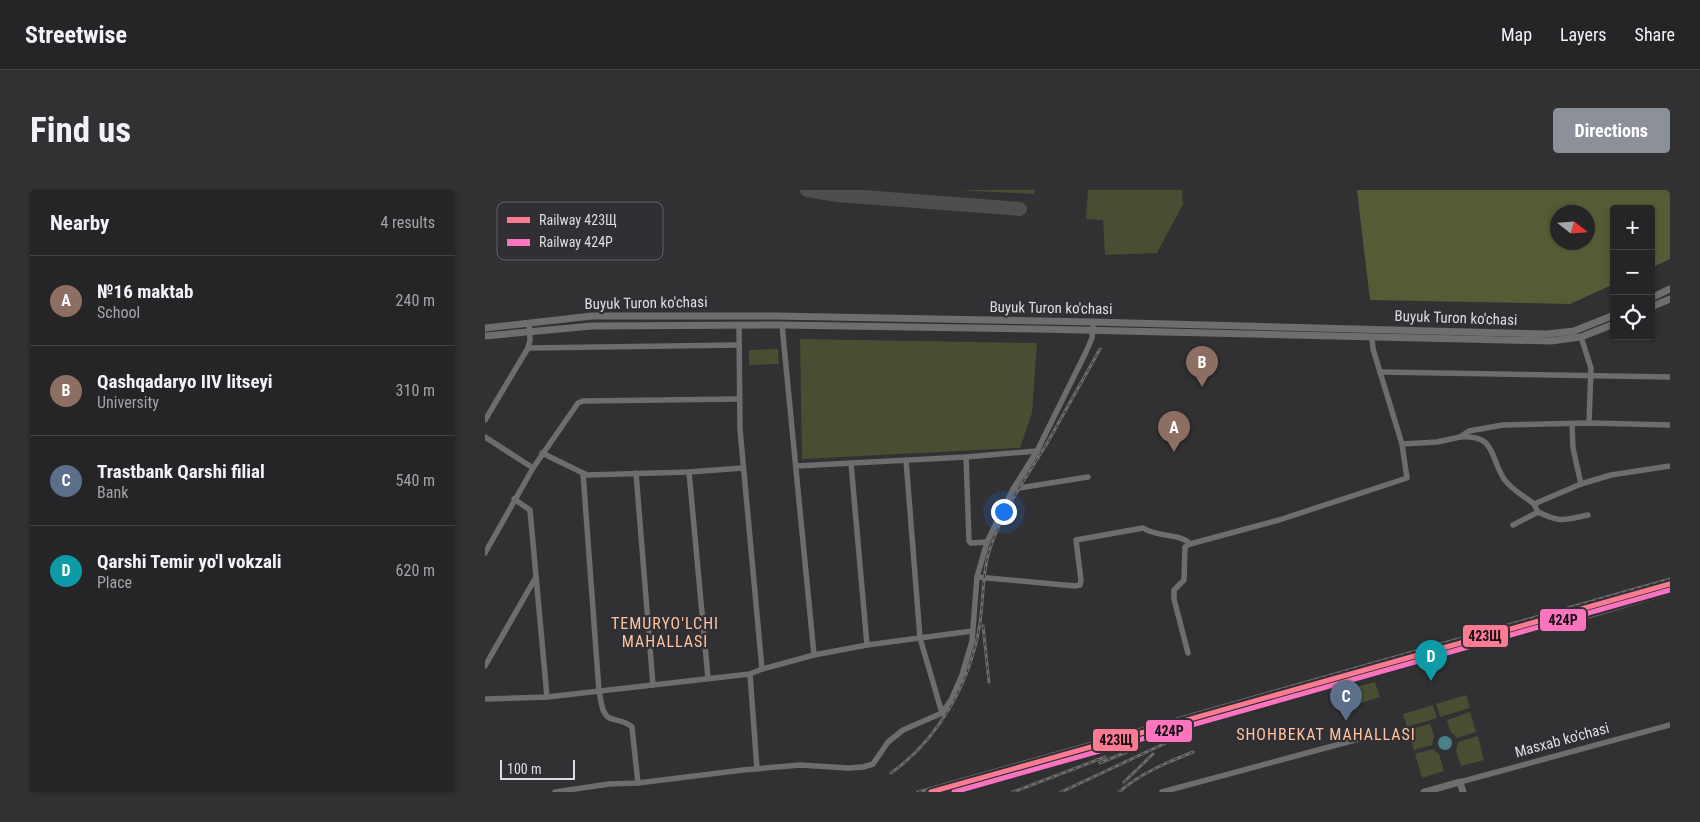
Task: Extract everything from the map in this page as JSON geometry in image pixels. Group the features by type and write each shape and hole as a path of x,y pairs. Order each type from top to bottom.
{"main road":[{"path":"1655,296 1670,289"},
{"path":"1655,306 1670,299"},
{"name":"Buyuk Turon ko'chasi","path":"485,328 592,316 776,316 1551,341 1581,337 1610,326"},
{"name":"Buyuk Turon ko'chasi","path":"485,336 592,326 739,325 1093,326 1547,334 1574,331 1610,318"},
{"path":"1425,792 1450,788 1460,782 1463,792"}],"street":[{"path":"485,420 528,348 529,323"},
{"path":"739,325 739,399 743,468 762,669"},
{"path":"782,325 814,654"},
{"path":"555,792 609,784 639,783 757,769 800,766 863,767 873,764 887,742 903,730 942,713 951,700 972,641 977,577 987,542 1013,489 1037,451 1088,348 1093,326"},
{"path":"1188,653 1174,599 1174,590 1184,580 1185,547 1190,544 1279,520 1407,478 1402,444 1373,349 1372,336"},
{"path":"1581,337 1591,368 1589,423"},
{"path":"528,348 739,344"},
{"path":"1380,372 1670,377"},
{"path":"485,553 533,468 575,407 583,401 739,399"},
{"path":"1573,424 1573,448 1581,484"},
{"path":"1460,437 1469,431 1503,425 1670,424"},
{"path":"1402,444 1437,442 1473,436 1486,442 1508,484 1512,489 1534,504 1538,512 1556,520 1588,515"},
{"path":"485,437 533,468"},
{"path":"797,466 1037,451"},
{"path":"543,453 587,475 689,472 743,468"},
{"path":"966,456 969,541 971,543 987,542"},
{"path":"906,460 920,638 942,713"},
{"path":"851,463 867,645"},
{"path":"1534,504 1581,484 1611,475 1670,466"},
{"path":"689,472 708,678"},
{"path":"583,473 599,691 605,714 608,718 623,720 632,727 639,783"},
{"path":"636,474 653,685"},
{"path":"1013,489 1088,477"},
{"path":"514,499 530,510 547,696"},
{"path":"1513,524 1538,512"},
{"path":"977,577 1075,586 1079,585 1081,580 1076,540 1143,528 1160,535 1187,540 1190,544"},
{"path":"485,666 536,577"},
{"path":"485,699 547,696 750,674 814,654 973,631"},
{"path":"750,674 757,769"},
{"name":"Masxab ko'chasi","path":"1460,782 1670,725"},
{"path":"1162,792 1370,736"}],"green space":[{"path":"956,190 1035,190 1034,194"},
{"path":"1088,190 1182,190 1183,204 1157,253 1105,255 1103,220 1086,219"},
{"path":"1357,190 1670,190 1670,259 1655,266 1655,205 1610,205 1610,286 1570,304 1370,300"},
{"path":"800,339 1037,343 1032,413 1020,448 802,459"},
{"path":"778,349 779,364 749,365 749,350"},
{"path":"1375,682 1380,697 1355,705 1349,689"},
{"path":"1466,695 1470,708 1440,717 1436,704"},
{"path":"1433,705 1437,718 1407,727 1403,714"},
{"path":"1470,712 1476,732 1457,738 1450,731 1447,720"},
{"path":"1430,724 1434,736 1432,745 1414,750 1408,730"},
{"path":"1478,736 1484,760 1461,766 1456,751 1458,742"},
{"path":"1433,749 1439,754 1444,771 1422,778 1415,754"}],"water":[{"path":"1442,736 1448,736 1452,743 1448,750 1442,750 1438,746 1438,740"}],"taxiway":[{"path":"807,190 837,195 1020,209"}],"railway":[{"path":"891,773 908,759 938,726 961,687 976,645 985,569 994,538 1011,502 1046,445 1100,349"},
{"path":"918,792 1670,579"},
{"path":"1582,619 1670,593"},
{"path":"983,626 989,682"},
{"path":"960,792 1226,717 1290,692"},
{"path":"1061,792 1187,733"},
{"path":"1100,763 1139,747"},
{"path":"1119,792 1145,774 1193,752"},
{"path":"1124,782 1153,754"},
{"path":"1013,792 1105,757"},
{"path":"946,792 965,786"}],"rail line":[{"name":"423Щ","path":"931,792 1670,584"},
{"name":"424Р","path":"954,792 1670,590"}],"place":[{"name":"Qashqadaryo IIV litseyi","path":"1202,387"},
{"name":"№16 maktab","path":"1174,452"},
{"name":"Qarshi Temir yo'l vokzali","path":"1431,681"},
{"name":"Trastbank Qarshi filial","path":"1346,721"}],"district":[{"name":"TEMURYO'LCHI MAHALLASI","path":"665,632"},
{"name":"SHOHBEKAT MAHALLASI","path":"1326,734"}]}
